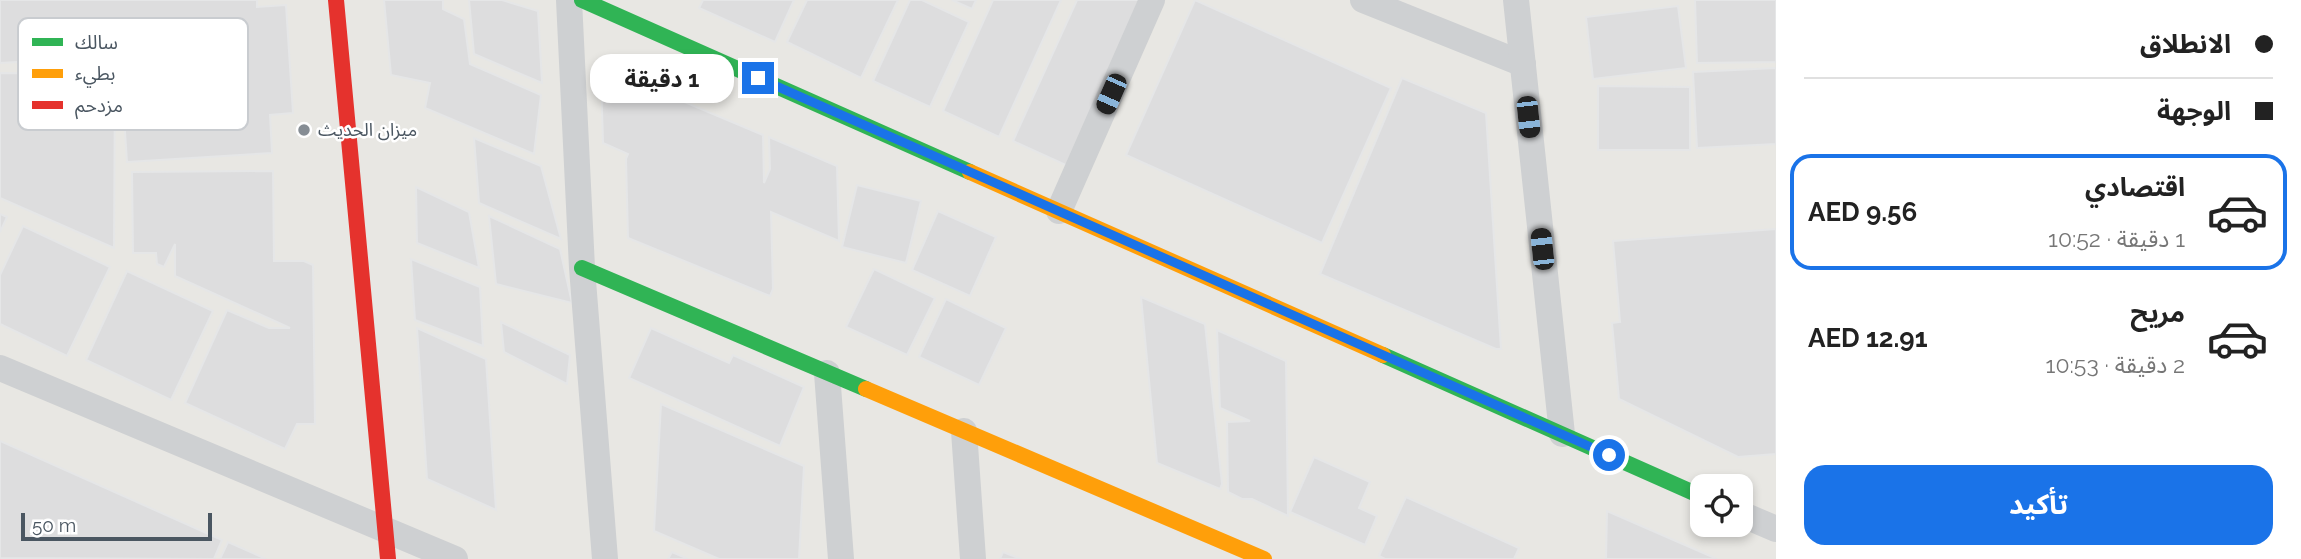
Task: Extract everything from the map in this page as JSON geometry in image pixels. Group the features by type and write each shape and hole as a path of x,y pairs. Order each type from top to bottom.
{"street":[{"path":"336,0 388,559"},
{"path":"569,0 582,268 605,559"},
{"path":"582,0 1690,491"},
{"path":"1059,211 1152,0"},
{"path":"1363,0 1523,64"},
{"path":"1516,0 1562,434"},
{"path":"582,268 1264,559"},
{"path":"0,368 455,559"},
{"path":"827,373 841,559"},
{"path":"964,431 973,559"},
{"path":"1753,519 1776,529"}],"shaded area":[{"path":"0,0 1776,0 1776,559 0,559"}],"building":[{"path":"0,0 257,0 257,7 286,5 293,113 270,115 272,153 127,162 125,130 248,130 248,18 18,18 18,62 0,63"},
{"path":"384,0 443,0 443,9 464,19 470,64 541,95 534,154 425,108 430,83 391,75"},
{"path":"469,0 502,0 538,11 542,83 474,54"},
{"path":"703,0 794,0 775,42 699,8"},
{"path":"807,0 898,0 861,78 787,42"},
{"path":"910,0 922,0 969,22 930,107 873,81"},
{"path":"952,0 976,0 972,9"},
{"path":"993,0 1061,0 999,137 943,111"},
{"path":"1077,0 1146,0 1070,167 1013,141"},
{"path":"1195,0 1391,88 1322,243 1126,155"},
{"path":"1695,0 1776,0 1776,62 1697,63"},
{"path":"1678,6 1686,68 1593,79 1586,17"},
{"path":"1776,68 1776,144 1697,148 1693,72"},
{"path":"0,73 18,73 18,130 115,130 114,248 0,198"},
{"path":"601,74 618,74 763,135 764,183 770,169 769,137 837,166 839,241 771,212 773,289 770,296 628,238 628,154 603,143"},
{"path":"1402,78 1486,113 1501,349 1320,274"},
{"path":"1598,86 1690,87 1690,150 1598,150"},
{"path":"474,138 541,166 561,239 479,203"},
{"path":"273,171 274,261 304,261 313,265 315,424 297,424 285,449 185,403 227,310 269,328 290,328 175,276 175,244 164,267 157,264 156,253 133,253 132,172"},
{"path":"857,185 921,201 906,263 842,247"},
{"path":"416,187 469,212 479,268 417,243"},
{"path":"938,211 996,237 970,296 912,270"},
{"path":"0,214 7,217 0,232"},
{"path":"489,216 560,249 572,303 496,284"},
{"path":"23,226 110,267 67,356 0,324 0,275"},
{"path":"1776,229 1776,454 1738,457 1619,399 1612,323 1620,322 1613,241"},
{"path":"411,259 480,287 483,346 415,320"},
{"path":"874,269 935,298 907,355 846,327"},
{"path":"127,271 213,311 171,400 86,360"},
{"path":"1141,297 1205,324 1222,484 1220,489 1157,463"},
{"path":"946,299 1006,328 979,385 919,357"},
{"path":"501,322 570,355 567,384 504,352"},
{"path":"417,328 486,359 496,510 427,479"},
{"path":"651,328 729,363 733,355 804,387 780,446 629,378"},
{"path":"1217,330 1286,361 1288,516 1252,499 1242,499 1228,492 1227,422 1250,421 1220,408"},
{"path":"661,404 804,466 799,559 719,559 654,531"},
{"path":"0,441 222,540 214,559 0,558"},
{"path":"1314,457 1370,482 1359,508 1377,516 1365,545 1290,512"},
{"path":"1406,497 1519,548 1514,559 1385,559 1379,556"},
{"path":"1607,511 1717,559 1606,559"},
{"path":"228,542 266,559 220,559"},
{"path":"672,552 688,559 668,559"},
{"path":"1003,552 1021,559 1000,559"}],"traffic: fast":[{"path":"582,0 970,172"},
{"path":"582,268 866,389"},
{"path":"1383,355 1690,491"}],"traffic: slow":[{"path":"970,172 1383,355"},
{"path":"866,389 1264,559"}],"traffic: jam":[{"path":"336,0 388,559"}],"place":[{"name":"ميزان الحديث","path":"304,130"}],"route":[{"path":"758,78 1609,455"}]}
